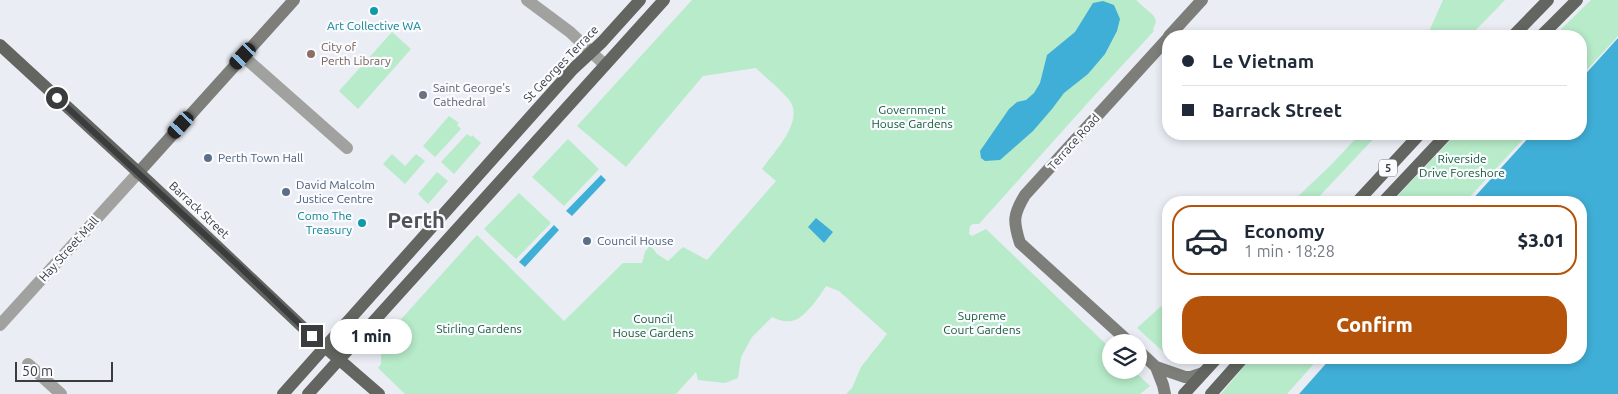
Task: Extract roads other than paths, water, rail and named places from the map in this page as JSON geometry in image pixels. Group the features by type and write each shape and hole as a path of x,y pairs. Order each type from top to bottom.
{"main road":[{"name":"St Georges Terrace","path":"284,394 573,69 640,0"},
{"path":"308,394 664,0"},
{"path":"1519,30 1548,0"},
{"path":"1547,30 1577,0"},
{"name":"Barrack Street","path":"0,45 326,348 379,394"},
{"name":"5","path":"1363,196 1414,140"},
{"name":"5","path":"1389,196 1441,140"},
{"path":"1184,394 1211,364"},
{"path":"1211,394 1238,364"}],"street":[{"path":"138,173 294,0"},
{"path":"527,0 570,32 605,65"},
{"name":"Terrace Road","path":"1175,30 1202,0"},
{"name":"Terrace Road","path":"1120,334 1032,256 1020,243 1015,226 1015,214 1025,195 1162,45"},
{"path":"243,56 347,148"},
{"name":"Hay Street Mall","path":"0,324 138,173"},
{"path":"1147,359 1156,367 1186,377 1203,373"},
{"path":"28,364 61,394"},
{"path":"1156,367 1164,394"}],"water":[{"path":"1103,1 1114,5 1120,19 1117,31 1105,54 1088,74 1064,93 1033,131 1000,160 985,161 981,158 980,151 1009,109 1017,102 1026,100 1034,93 1040,83 1047,55 1075,32 1093,3"},
{"path":"1618,38 1618,394 1299,394 1326,364 1587,364 1587,196 1475,196 1527,140 1587,140 1587,72"},
{"path":"601,175 606,180 572,216 566,211"},
{"path":"816,218 833,232 824,243 808,227"},
{"path":"554,225 559,230 525,267 519,262"}],"place":[{"name":"Art Collective WA","path":"374,11"},
{"name":"City of Perth Library","path":"311,54"},
{"name":"Saint George's Cathedral","path":"423,95"},
{"name":"Perth Town Hall","path":"208,158"},
{"name":"David Malcolm Justice Centre","path":"286,192"},
{"name":"Como The Treasury","path":"362,223"},
{"name":"Council House","path":"587,241"}],"district":[{"name":"Perth","path":"416,220"}],"park label":[{"name":"Government House Gardens","path":"912,117"},
{"name":"Riverside Drive Foreshore","path":"1462,166"},
{"name":"Supreme Court Gardens","path":"982,323"},
{"name":"Council House Gardens","path":"653,326"},
{"name":"Stirling Gardens","path":"479,329"}]}
